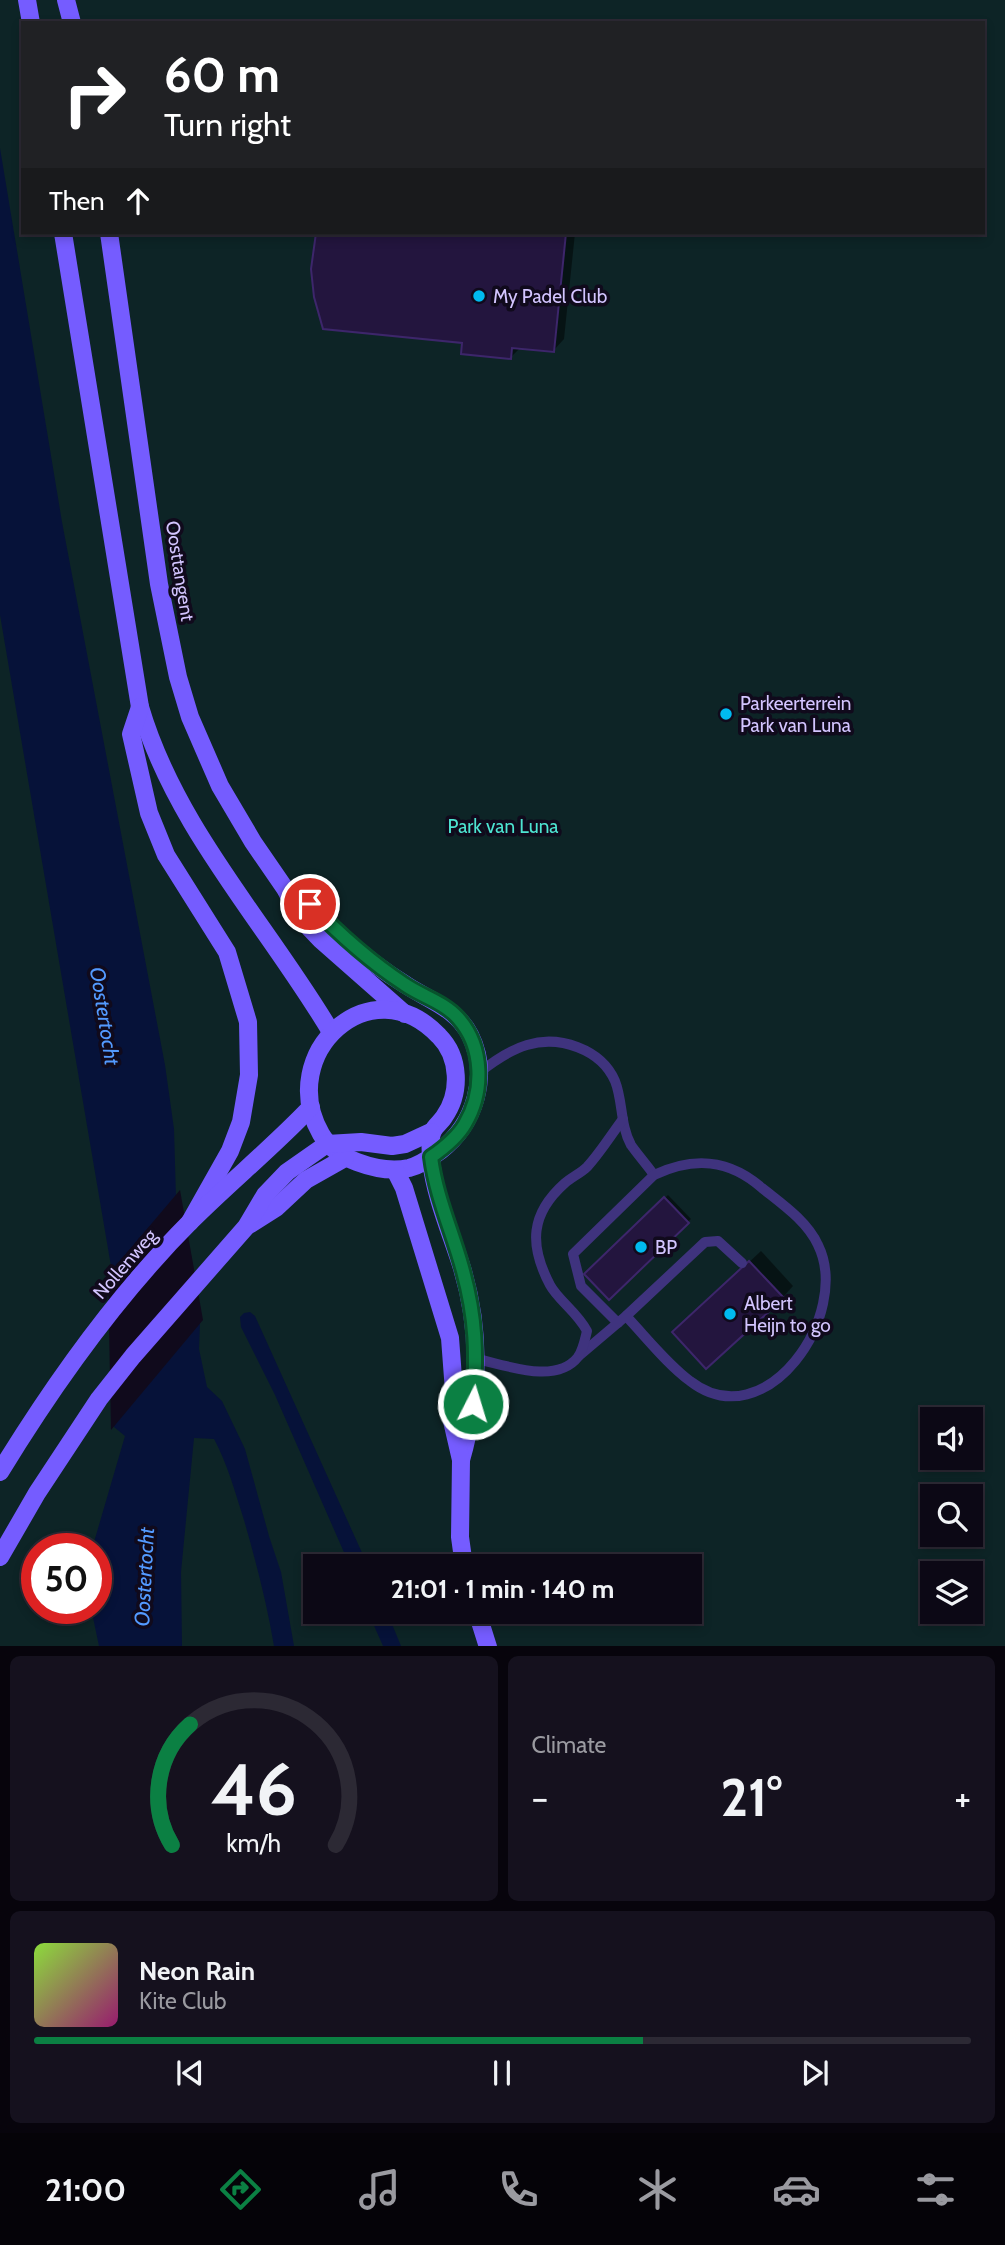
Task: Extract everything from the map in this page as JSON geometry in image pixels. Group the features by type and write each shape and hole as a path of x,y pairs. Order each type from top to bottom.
{"main road":[{"path":"27,0 31,21"},
{"path":"65,0 71,21"},
{"path":"63,235 140,707 158,761 198,834 331,1032"},
{"name":"Oosttangent","path":"109,235 159,584 178,677 190,717 220,786 253,842 286,890 300,918 405,1014"},
{"path":"140,707 131,734 149,813 166,855 227,952 248,1022 249,1075 241,1122 230,1152 190,1222"},
{"name":"Oosttangent","path":"286,890 310,904 340,935 405,985 458,1017 470,1034 480,1072"},
{"path":"0,1557 37,1493 99,1399 246,1227 265,1195 287,1172 327,1144 405,1144 431,1132 445,1117 457,1078 453,1059 447,1044 421,1020 393,1010 370,1011 348,1019 331,1032 319,1049 312,1068 309,1092 311,1107 319,1131 327,1144 345,1158 372,1167 395,1170 411,1167 448,1144 465,1125 474,1105 480,1072"},
{"name":"Nollenweg","path":"0,1472 59,1379 89,1339 190,1222 311,1107"},
{"path":"431,1132 431,1157 438,1193 463,1271 473,1317 477,1359 471,1427 461,1460"},
{"path":"246,1227 276,1208 306,1180 345,1158"},
{"path":"395,1170 408,1200 450,1338 454,1391 452,1421 461,1460 460,1536 462,1554"},
{"path":"481,1624 488,1646"}],"lane":[{"path":"480,1072 499,1058 525,1045 546,1041 567,1044 597,1057 615,1081 631,1144 654,1175"},
{"path":"580,1355 587,1331 579,1316 551,1288 535,1245 536,1230 544,1208 565,1183 586,1168 623,1119"},
{"path":"694,1162 745,1173 798,1218 818,1245 826,1277 818,1326 797,1360 773,1384 742,1395 717,1395 690,1382 581,1286 573,1254 654,1175 671,1167 694,1162"},
{"path":"477,1359 544,1371 568,1367 705,1242 718,1241 742,1263"}],"green space":[{"name":"Park van Luna","path":"0,0 1005,0 1005,1646 0,1646"}],"water":[{"name":"Oostertocht","path":"0,148 62,522 165,1065 174,1129 176,1198 200,1323 199,1349 207,1387 222,1401 245,1449 281,1572 294,1646 274,1646 261,1583 227,1469 214,1439 194,1438 181,1572 182,1646 99,1646 94,1624 112,1624 112,1533 97,1533 125,1436 114,1427 112,1272 0,615"},
{"path":"250,1312 255,1316 363,1554 345,1554 275,1395 241,1327 240,1317"},
{"path":"373,1624 392,1624 401,1646 383,1646"}],"pier":[{"path":"180,1190 203,1320 111,1430 108,1275"}],"building":[{"path":"316,235 566,235 554,352 512,348 511,359 461,354 462,343 323,329 314,297 311,269"},
{"path":"664,1197 689,1223 609,1300 584,1274"},
{"path":"749,1261 784,1298 706,1369 672,1332"}],"place":[{"name":"My Padel Club","path":"479,296"},
{"name":"Parkeerterrein Park van Luna","path":"726,714"},
{"name":"BP","path":"641,1247"},
{"name":"Albert Heijn to go","path":"730,1314"}],"route":[{"path":"310,904 340,935 369,959 405,985 458,1017 470,1034 477,1054 480,1072 474,1105 465,1125 448,1144 431,1157 438,1193 463,1271 473,1317 477,1359 473,1404"}]}
